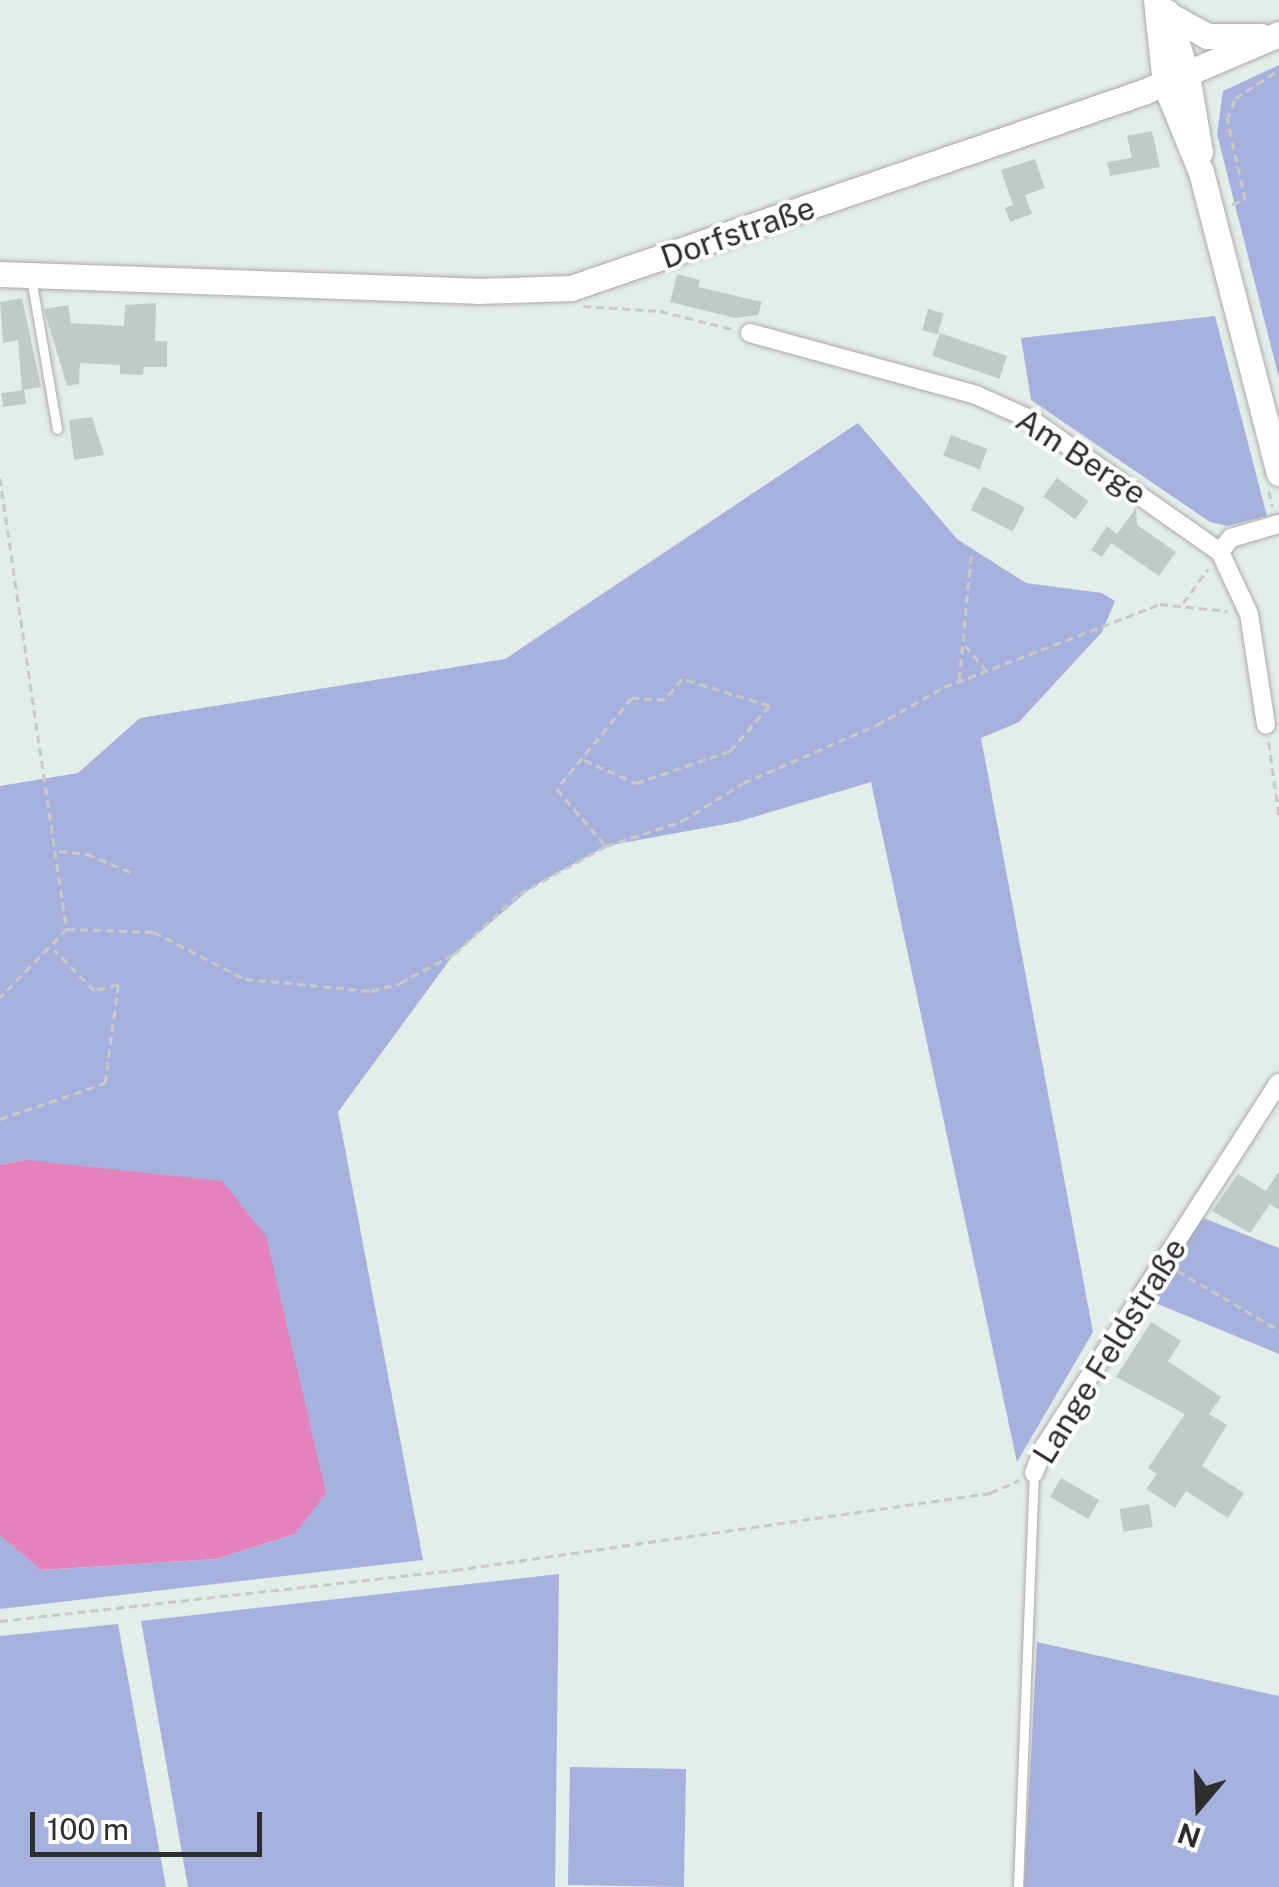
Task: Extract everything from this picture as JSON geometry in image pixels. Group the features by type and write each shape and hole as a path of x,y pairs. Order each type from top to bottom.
{"main road":[{"path":"1161,5 1206,36 1278,35"},
{"path":"1161,5 1176,79 1279,472"},
{"name":"Dorfstraße","path":"0,274 477,291 571,288 1176,79 1278,35"}],"street":[{"name":"Am Berge","path":"750,334 976,395 1032,420 1220,552"},
{"path":"1266,725 1249,614 1220,552 1231,538 1279,524"},
{"name":"Lange Feldstraße","path":"1034,1473 1044,1447 1279,1083"}],"lane":[{"path":"31,275 57,429"},
{"name":"Lange Feldstraße","path":"1018,1887 1034,1473"}],"path":[{"path":"1211,212 1245,200 1227,120 1235,98 1279,70"},
{"path":"574,305 628,314 660,311 750,334"},
{"path":"0,478 67,930 53,949 0,998"},
{"path":"1182,604 1220,552"},
{"path":"959,681 972,556"},
{"path":"67,930 154,932 244,980 371,991 454,954 519,894 606,846 682,821 743,783 959,681 1044,645 1095,634 1132,612 1182,604 1249,614"},
{"path":"965,646 986,670"},
{"path":"584,760 636,783 730,751 769,706 682,679 666,700 632,698 557,790 606,846"},
{"path":"1266,725 1279,815"},
{"path":"58,851 87,854 133,873"},
{"path":"0,1120 106,1084 118,985 94,991 53,949"},
{"path":"1163,1263 1279,1330"},
{"path":"0,1622 455,1570 894,1507 990,1493 1034,1473"}],"shaded area":[{"path":"1279,65 1279,378 1217,134 1223,91"},
{"path":"1215,316 1267,516 1227,526 1210,522 1031,400 1021,338"},
{"path":"858,423 957,539 1026,583 1102,593 1115,601 1102,632 1019,722 981,738 1093,1332 1017,1462 871,782 737,822 606,846 532,887 454,954 338,1112 423,1560 0,1609 0,1535 42,1570 216,1559 295,1534 25,1160 0,1165 0,786 78,773 140,718 505,659"},
{"path":"25,1160 222,1181 266,1236 326,1493 295,1534 216,1559 41,1570 0,1535 0,1165"},
{"path":"1201,1217 1279,1248 1279,1354 1148,1300"},
{"path":"559,1574 555,1887 188,1887 141,1621"},
{"path":"118,1624 166,1887 0,1887 0,1636"},
{"path":"1037,1642 1279,1696 1279,1887 1024,1887"},
{"path":"570,1767 686,1769 684,1887 568,1885"}],"building":[{"path":"1152,131 1160,167 1110,176 1107,162 1132,158 1127,136"},
{"path":"1035,159 1045,188 1025,195 1032,214 1010,222 1005,208 1013,205 1001,170"},
{"path":"677,274 700,280 698,287 762,302 758,315 735,318 670,302"},
{"path":"22,298 41,387 22,390 18,340 3,343 0,302"},
{"path":"156,303 155,341 167,341 167,367 144,367 143,375 120,374 120,365 80,363 79,384 67,386 44,309 68,305 71,323 124,326 125,305"},
{"path":"928,309 943,313 938,334 922,330"},
{"path":"940,333 1007,356 999,379 932,356"},
{"path":"24,390 26,404 3,407 1,393"},
{"path":"92,417 104,455 74,460 69,420"},
{"path":"951,435 987,449 980,470 943,456"},
{"path":"1057,478 1089,501 1075,520 1043,497"},
{"path":"983,486 1025,507 1013,531 971,510"},
{"path":"1136,508 1137,525 1176,552 1159,576 1111,543 1102,557 1091,550 1107,526 1117,534"},
{"path":"1279,1171 1279,1210 1270,1204 1250,1233 1212,1211 1238,1174 1266,1191"},
{"path":"1151,1322 1181,1341 1168,1361 1221,1397 1209,1414 1227,1425 1202,1466 1244,1493 1228,1518 1186,1491 1175,1508 1146,1489 1157,1474 1148,1468 1185,1414 1116,1377"},
{"path":"1061,1478 1099,1500 1088,1519 1050,1497"},
{"path":"1149,1504 1153,1527 1123,1532 1119,1509"}]}
